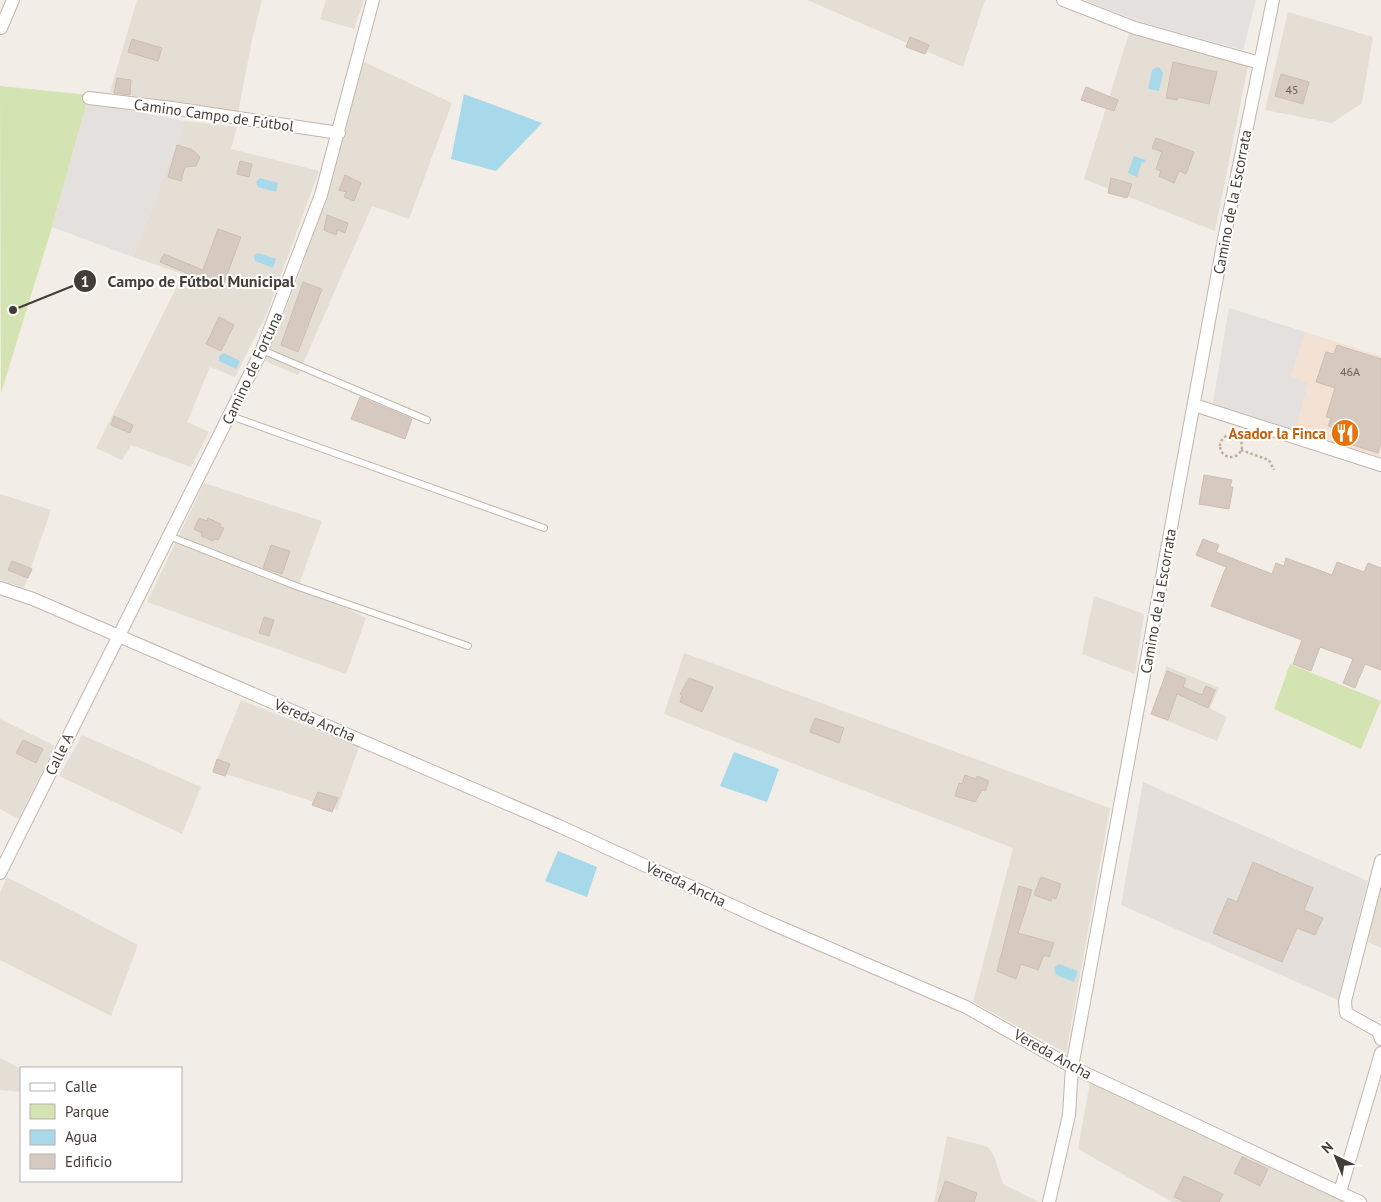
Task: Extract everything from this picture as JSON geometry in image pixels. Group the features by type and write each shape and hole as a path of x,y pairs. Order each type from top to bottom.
{"street":[{"path":"1,28 13,0"},
{"name":"Camino de Fortuna","path":"118,636 231,416 262,350 321,196 373,0"},
{"path":"1063,0 1135,28 1260,63"},
{"name":"Camino de la Escorrata","path":"1049,1202 1069,1115 1072,1067 1224,238 1273,0"},
{"name":"Camino Campo de Fútbol","path":"89,98 339,132"},
{"path":"1194,405 1381,464"},
{"name":"Vereda Ancha","path":"0,588 33,599 559,826 768,922 966,1007 1012,1031 1072,1067 1360,1202"},
{"name":"Calle A","path":"0,873 118,636"},
{"path":"1381,860 1345,1001 1346,1013 1378,1031 1381,1039"},
{"path":"1340,1192 1381,1053"}],"lane":[{"path":"262,350 427,420"},
{"path":"231,416 544,528"},
{"path":"169,536 296,586 468,646"}],"path":[{"path":"1228,435 1236,436 1241,442 1241,450 1232,458 1224,455 1219,448 1221,440 1228,435"},
{"path":"1241,450 1269,460 1274,470"}],"shaded area":[{"path":"137,0 262,0 238,113 110,92"},
{"path":"326,0 364,0 354,29 320,19"},
{"path":"807,0 985,0 963,67"},
{"path":"1084,0 1256,0 1243,50 1148,24"},
{"path":"1288,12 1373,37 1362,103 1332,123 1265,110"},
{"path":"1129,33 1248,66 1215,231 1084,179"},
{"path":"362,61 452,103 409,219 372,206 298,375 265,361 303,265"},
{"path":"86,105 123,109 185,121 133,257 52,227"},
{"path":"185,121 237,127 231,149 319,171 267,313 235,377 210,367 187,422 209,432 191,467 131,445 122,460 96,448 183,274 133,257"},
{"path":"1229,308 1305,332 1291,376 1308,384 1294,436 1212,409"},
{"path":"1305,332 1381,356 1380,457 1295,431 1308,385 1291,376"},
{"path":"204,483 322,521 299,584 366,618 346,674 147,602"},
{"path":"0,494 51,510 24,588 0,580"},
{"path":"1094,596 1144,614 1135,674 1082,654"},
{"path":"684,653 1110,808 1066,1053 973,1002 1013,848 664,714"},
{"path":"1166,666 1219,688 1210,708 1227,717 1217,741 1155,716"},
{"path":"241,700 359,747 337,809 213,770"},
{"path":"0,719 55,746 19,819 0,809"},
{"path":"82,735 201,787 182,834 59,776"},
{"path":"1143,782 1368,881 1338,1000 1121,905"},
{"path":"7,877 138,945 111,1016 0,960 0,893"},
{"path":"1381,885 1381,948 1368,942"},
{"path":"0,1058 20,1068 20,1092 0,1090"},
{"path":"1090,1082 1345,1202 1172,1202 1078,1149"},
{"path":"947,1136 988,1147 994,1156 1003,1184 1039,1202 934,1202"}],"green space":[{"path":"0,86 89,95 52,227 1,393"},
{"path":"1290,664 1381,701 1361,749 1274,709"}],"water":[{"path":"1156,67 1160,68 1163,73 1159,91 1148,89 1152,70"},
{"path":"464,94 542,123 496,171 451,159"},
{"path":"1134,156 1146,160 1145,163 1142,162 1137,177 1128,173"},
{"path":"260,178 278,183 276,192 258,187 256,182"},
{"path":"258,253 276,259 273,268 255,261 254,256"},
{"path":"224,353 240,361 236,369 219,361 219,356"},
{"path":"734,752 779,769 767,802 720,786"},
{"path":"558,851 597,867 587,897 545,881"},
{"path":"1059,964 1078,971 1074,982 1056,975 1054,968"}],"building":[{"path":"910,37 929,45 925,54 906,47"},
{"path":"132,39 162,48 158,61 128,52"},
{"path":"1173,62 1217,72 1209,104 1178,97 1177,100 1166,98"},
{"path":"1281,74 1309,82 1303,104 1275,96"},
{"path":"117,78 131,80 130,95 114,93"},
{"path":"1086,87 1118,100 1114,111 1081,100"},
{"path":"1156,138 1194,152 1186,174 1179,171 1174,183 1159,176 1161,171 1156,169 1162,152 1152,148"},
{"path":"177,145 193,150 200,157 196,166 185,167 181,181 168,177"},
{"path":"240,161 252,164 249,177 237,174"},
{"path":"345,175 361,183 354,201 344,197 346,192 339,190"},
{"path":"1111,178 1132,184 1127,198 1108,193"},
{"path":"327,215 348,223 345,233 338,230 336,235 324,230"},
{"path":"218,229 241,237 222,288 160,262 164,254 203,270"},
{"path":"303,282 322,289 298,352 281,345"},
{"path":"219,317 234,325 221,351 206,344"},
{"path":"1337,345 1381,359 1381,443 1378,453 1346,443 1347,438 1339,436 1341,430 1328,426 1331,418 1326,417 1335,388 1316,382 1326,352 1334,354"},
{"path":"360,397 412,419 405,439 351,419"},
{"path":"114,416 133,425 130,433 111,425"},
{"path":"1204,475 1232,480 1230,487 1233,487 1229,509 1199,504"},
{"path":"199,518 207,521 208,518 221,524 220,527 224,528 218,540 215,539 213,541 201,536 202,533 194,529"},
{"path":"1203,539 1219,545 1216,552 1272,574 1276,563 1284,566 1286,558 1332,575 1337,562 1364,572 1368,563 1381,568 1381,670 1365,664 1355,688 1343,683 1353,659 1320,647 1311,671 1293,664 1302,640 1211,606 1226,567 1196,555"},
{"path":"271,545 290,551 282,574 263,568"},
{"path":"12,561 32,569 28,578 8,570"},
{"path":"264,617 274,620 269,636 259,633"},
{"path":"1167,671 1186,679 1183,687 1202,695 1206,686 1215,690 1208,708 1177,694 1168,720 1151,714"},
{"path":"689,678 713,687 702,712 680,702 682,695 680,694"},
{"path":"815,718 844,728 839,743 810,732"},
{"path":"23,740 43,749 36,763 16,753"},
{"path":"217,759 230,764 225,776 213,772"},
{"path":"965,775 976,779 977,776 989,781 985,791 982,790 975,802 955,796 959,783 962,784"},
{"path":"318,792 338,798 332,812 312,805"},
{"path":"1253,862 1313,888 1304,910 1323,918 1315,935 1297,928 1282,962 1213,933 1228,898 1237,902"},
{"path":"1041,877 1061,884 1056,899 1052,897 1051,901 1034,895"},
{"path":"1019,886 1032,890 1018,933 1054,943 1049,957 1044,955 1038,970 1021,964 1016,979 997,971"},
{"path":"1242,1157 1268,1169 1260,1186 1234,1173"},
{"path":"1184,1176 1223,1194 1219,1202 1185,1202 1174,1197"},
{"path":"945,1181 977,1193 974,1202 938,1202"}],"place":[{"name":"Campo de Fútbol Municipal","path":"13,310"},
{"name":"Asador la Finca","path":"1345,433"}]}
